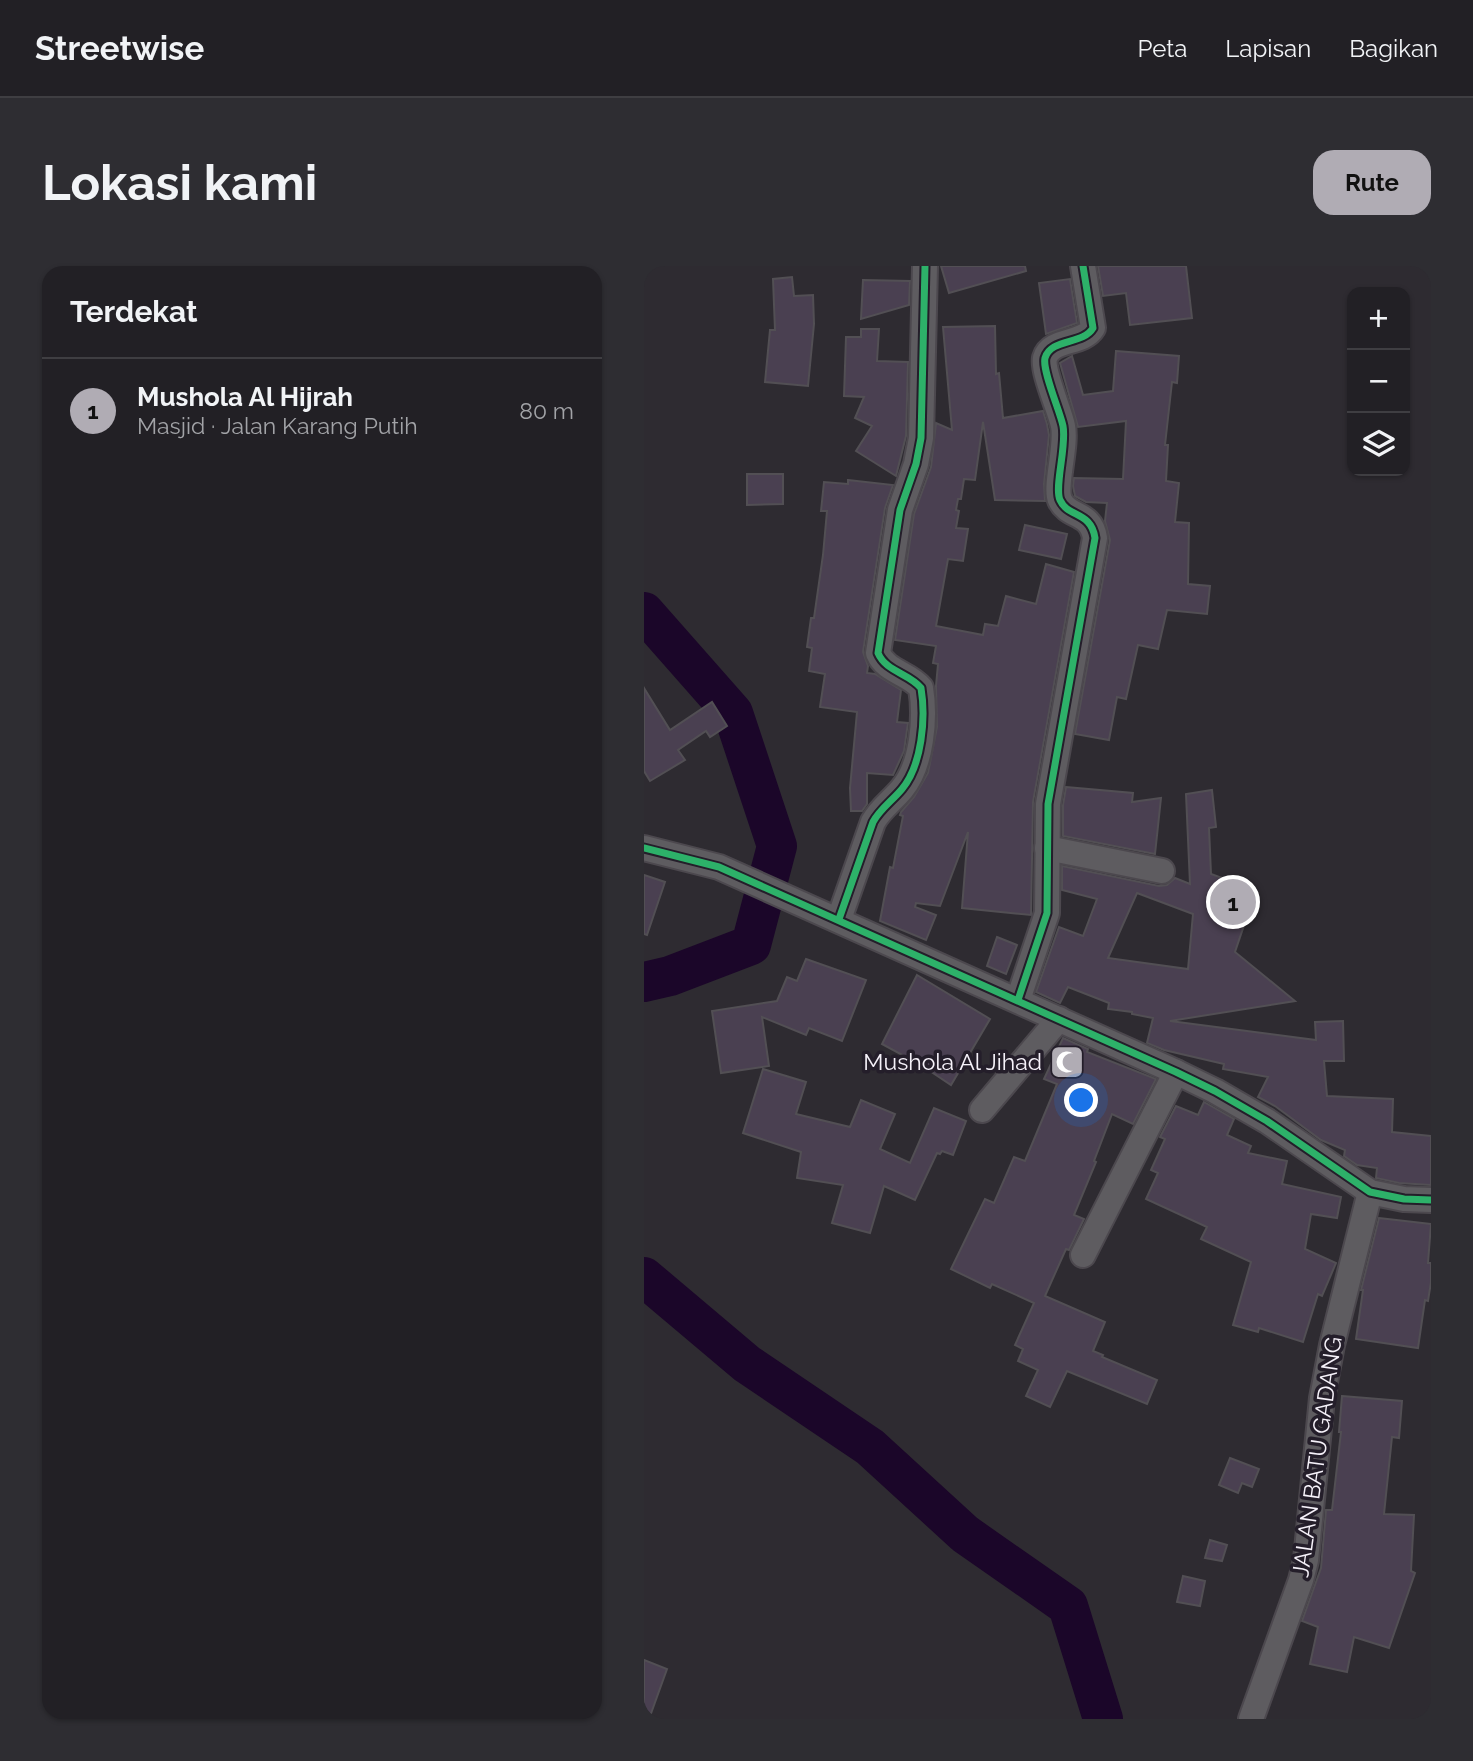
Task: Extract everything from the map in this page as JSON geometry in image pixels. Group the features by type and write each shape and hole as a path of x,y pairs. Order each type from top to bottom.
{"street":[{"path":"833,916 878,812 910,778 920,751 921,688 918,683 887,666 878,653 900,510 920,445 925,266"},
{"path":"1018,999 1047,913 1048,804 1095,538 1089,522 1060,501 1058,493 1064,451 1063,426 1045,365 1049,351 1087,335 1093,328 1083,266"},
{"path":"644,848 719,867 1176,1072 1267,1121 1370,1192 1404,1199 1431,1200"},
{"path":"1047,848 1163,871"},
{"path":"982,1110 1059,1018"},
{"path":"1083,1255 1176,1072"},
{"name":"JALAN BATU GADANG","path":"1251,1719 1306,1560 1322,1398 1337,1322 1370,1192"}],"building":[{"path":"941,266 1025,266 1026,271 949,293"},
{"path":"1098,266 1186,266 1192,318 1130,325 1126,293 1103,296"},
{"path":"792,277 794,296 813,295 814,324 808,386 765,382 770,330 775,330 773,279"},
{"path":"1070,279 1077,323 1046,334 1039,283"},
{"path":"863,280 910,281 909,305 861,319"},
{"path":"995,326 996,374 999,373 1003,418 1043,411 1047,424 1049,435 1045,501 995,500 983,422 975,480 964,479 956,510 959,511 956,528 968,529 963,561 948,559 936,626 983,635 985,624 998,626 1006,596 1036,604 1046,564 1074,572 1033,802 1031,915 962,908 968,832 940,906 916,903 915,907 936,915 926,940 880,921 903,816 900,815 928,773 937,727 938,664 933,663 936,646 895,640 914,514 931,467 936,423 952,430 943,327"},
{"path":"861,329 879,329 877,361 908,362 906,436 896,476 856,451 872,426 855,418 864,397 844,396 846,337 861,337"},
{"path":"1116,351 1179,356 1177,383 1172,382 1165,445 1168,445 1166,481 1179,483 1175,522 1189,523 1188,584 1210,586 1207,614 1167,610 1158,649 1138,645 1126,699 1117,697 1109,740 1075,734 1110,540 1105,521 1107,503 1086,502 1075,496 1073,486 1074,478 1123,479 1126,421 1078,427 1060,363 1072,356 1083,395 1113,391"},
{"path":"747,474 783,474 783,504 747,505"},
{"path":"848,480 893,485 885,508 863,652 868,666 867,673 875,674 901,690 897,722 908,723 904,751 893,775 867,773 867,804 862,811 851,811 850,788 857,712 820,707 825,674 809,671 812,648 807,647 823,555 827,511 821,511 824,482 848,484"},
{"path":"1025,525 1067,534 1061,559 1019,550"},
{"path":"644,688 670,730 712,702 727,726 710,737 706,731 678,750 685,760 650,781 644,771"},
{"path":"1066,787 1133,793 1132,802 1161,798 1155,854 1063,836"},
{"path":"1212,790 1216,827 1209,828 1211,874 1256,890 1235,952 1295,1001 1170,1021 1316,1040 1315,1022 1343,1021 1344,1061 1324,1061 1327,1096 1393,1099 1392,1132 1431,1136 1431,1185 1376,1178 1377,1168 1357,1165 1344,1156 1345,1150 1321,1140 1275,1106 1258,1097 1268,1077 1223,1069 1224,1064 1164,1050 1147,1043 1153,1018 1108,1009 1109,1003 1068,987 1060,1003 1036,992 1059,927 1083,936 1097,899 1062,890 1062,866 1159,886 1167,885 1175,878 1190,884 1186,794","holes":["1137,893 1193,914 1188,969 1108,958"]},
{"path":"644,875 665,882 647,935 644,934"},
{"path":"997,937 1017,945 1006,974 987,966"},
{"path":"806,959 866,980 842,1041 809,1028 806,1035 762,1017 769,1066 721,1073 712,1011 777,1001 787,977 797,981"},
{"path":"917,975 990,1019 951,1085 882,1044"},
{"path":"1063,1038 1088,1049 1087,1052 1156,1079 1133,1124 1112,1114 1074,1215 1084,1219 1069,1250 1066,1249 1045,1296 1105,1322 1093,1351 1157,1380 1147,1404 1067,1371 1050,1407 1026,1396 1038,1370 1018,1361 1023,1349 1015,1345 1034,1303 992,1284 990,1288 951,1269 985,1199 994,1203 1014,1157 1025,1161 1057,1084 1044,1079"},
{"path":"763,1069 806,1082 796,1114 850,1127 861,1100 895,1114 880,1149 910,1163 934,1108 966,1121 953,1155 942,1151 937,1153 915,1200 884,1186 870,1233 832,1223 843,1185 797,1178 801,1152 743,1133"},
{"path":"1204,1102 1234,1119 1227,1135 1251,1146 1248,1153 1287,1161 1282,1184 1341,1197 1337,1218 1311,1214 1305,1249 1336,1263 1322,1296 1318,1294 1303,1342 1259,1328 1258,1332 1233,1325 1251,1262 1201,1239 1207,1227 1146,1199 1158,1173 1151,1170 1165,1139 1160,1137 1176,1106 1198,1115"},
{"path":"1379,1218 1431,1224 1428,1263 1431,1263 1431,1282 1428,1301 1425,1300 1418,1348 1356,1339 1361,1290"},
{"path":"1342,1396 1402,1401 1399,1438 1392,1437 1384,1514 1414,1515 1411,1571 1415,1573 1389,1648 1354,1637 1347,1672 1310,1664 1318,1627 1302,1621 1321,1568 1326,1510 1332,1510 1341,1432"},
{"path":"1230,1458 1259,1469 1252,1487 1242,1483 1238,1493 1219,1485"},
{"path":"1210,1540 1227,1545 1222,1561 1205,1558"},
{"path":"1183,1576 1205,1581 1200,1606 1177,1602"},
{"path":"644,1660 667,1669 649,1719 644,1719"}],"waterway":[{"path":"644,612 733,713 777,846 751,945 670,976 644,982"},
{"path":"644,1277 747,1364 870,1447 965,1534 1068,1606 1103,1719"}],"cycle path":[{"path":"839,919 873,822 909,779 921,741 921,688 886,664 878,653 900,510 916,464 921,438 925,266"},
{"path":"1018,1000 1047,913 1048,804 1095,538 1089,523 1068,510 1060,500 1058,486 1064,434 1045,364 1048,352 1054,347 1082,337 1093,328 1083,266"},
{"path":"644,848 719,867 1176,1072 1267,1121 1370,1192 1404,1199 1431,1200"}],"place":[{"name":"Mushola Al Hijrah","path":"1233,902"},
{"name":"Mushola Al Jihad","path":"1067,1062"}]}
